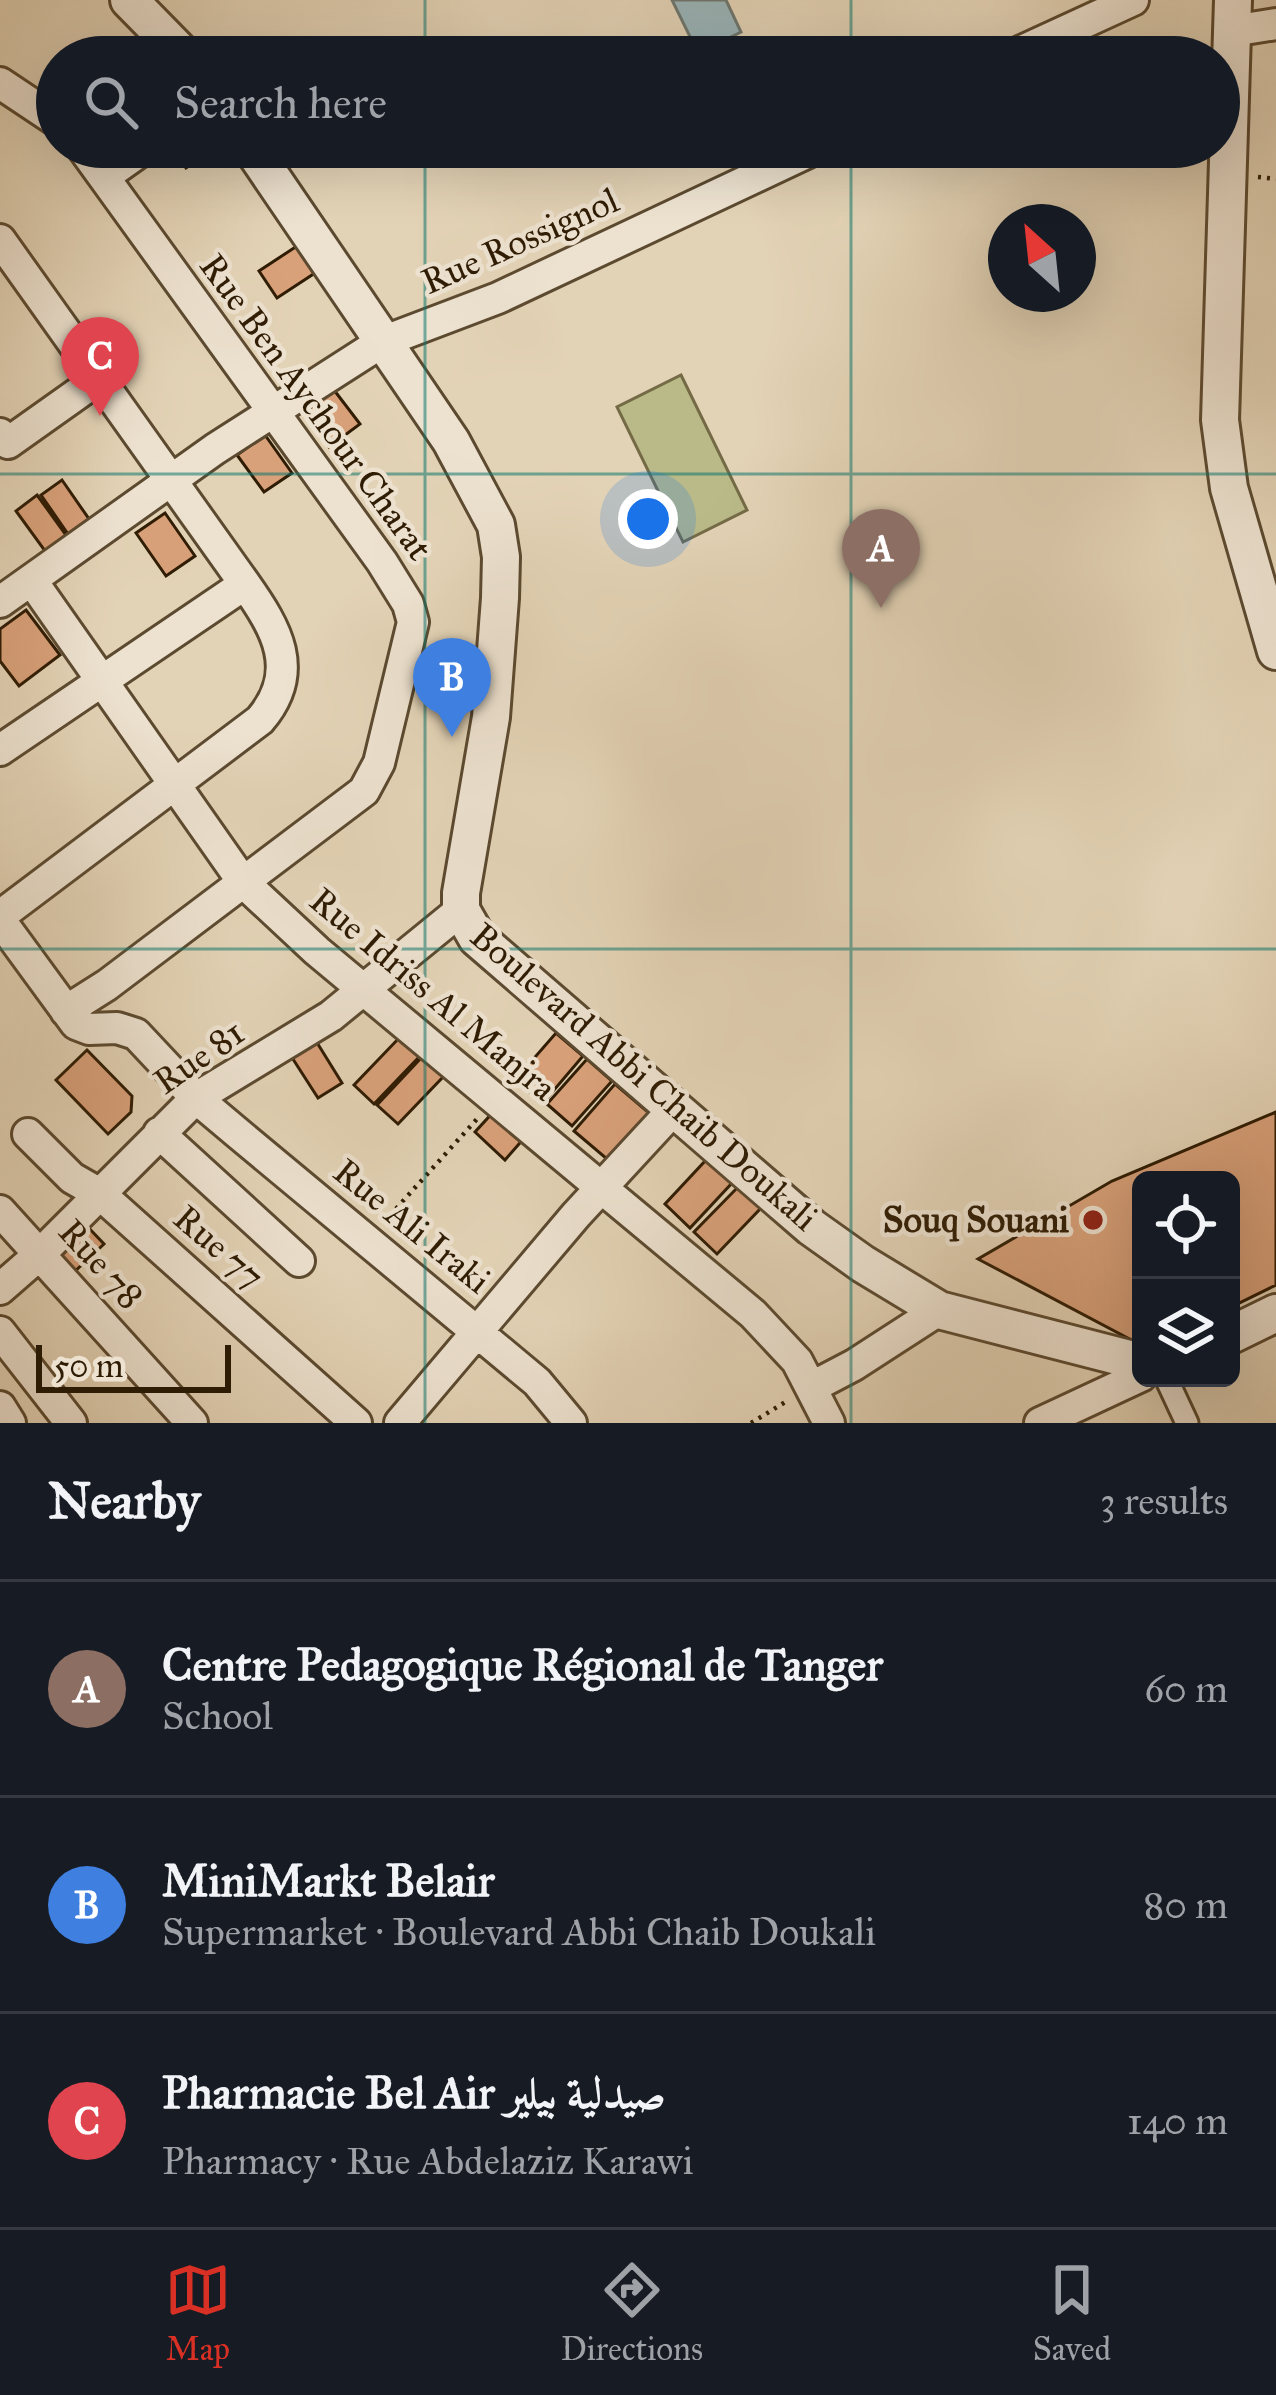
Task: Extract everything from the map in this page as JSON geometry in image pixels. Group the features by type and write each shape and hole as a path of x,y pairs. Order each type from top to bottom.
{"street":[{"path":"129,0 164,36"},
{"path":"1055,36 1133,0"},
{"path":"1232,15 1276,24"},
{"path":"0,83 36,107"},
{"name":"Rue Ben Aychour Charat","path":"66,1011 338,812 370,783 413,622 408,604 382,562 99,168"},
{"path":"105,176 116,168"},
{"name":"Boulevard Abbi Chaib Doukali","path":"265,168 482,493 496,525 501,557 490,717 461,910 477,938 811,1227 863,1264 939,1310 1132,1360"},
{"name":"Rue Rossignol","path":"0,602 273,411 382,342 498,298 774,168"},
{"path":"1227,168 1220,420 1233,506 1276,651"},
{"path":"0,240 280,639 276,691 260,720 0,918 66,1011"},
{"path":"3,442 100,377"},
{"name":"Rue Idriss Al Manjra","path":"32,581 243,882 753,1314 787,1348 829,1423"},
{"path":"0,750 245,584"},
{"name":"Rue 81","path":"0,1288 196,1098 331,1016 461,910"},
{"name":"Rue Ali Iraki","path":"66,1011 82,1027 136,1034 196,1098 537,1382 571,1423"},
{"path":"400,1423 674,1109"},
{"path":"159,1133 299,1261"},
{"name":"Rue 77","path":"28,1134 72,1178 100,1193 356,1423"},
{"name":"Rue 78","path":"0,1211 192,1423"},
{"path":"812,1387 939,1310"},
{"path":"1240,1331 1276,1313"},
{"path":"0,1333 71,1423"},
{"path":"1040,1423 1132,1380"},
{"path":"1170,1387 1187,1423"},
{"path":"0,1407 10,1423"}],"path":[{"path":"368,1239 497,1097"},
{"path":"751,1423 812,1387"}],"green space":[{"path":"681,375 747,510 683,542 617,407"}],"water":[{"path":"672,0 726,0 741,32 733,36 690,36"}],"building":[{"path":"300,244 318,271 277,298 259,271"},
{"path":"334,390 360,424 329,447 304,412"},
{"path":"265,435 292,473 264,492 237,455"},
{"path":"62,480 89,519 68,534 41,495"},
{"path":"37,495 66,535 45,551 16,511"},
{"path":"165,513 195,556 166,576 136,533"},
{"path":"26,610 60,655 19,686 0,661 0,629"},
{"path":"556,1033 583,1056 543,1103 515,1080"},
{"path":"400,1037 420,1056 374,1104 354,1085"},
{"path":"316,1041 342,1083 318,1098 291,1056"},
{"path":"87,1050 132,1096 131,1112 108,1134 56,1080"},
{"path":"422,1057 443,1077 398,1124 377,1105"},
{"path":"587,1059 612,1081 572,1126 547,1104"},
{"path":"615,1084 655,1118 614,1165 574,1131"},
{"path":"497,1108 526,1136 505,1160 475,1132"},
{"name":"Souq Souani","path":"1276,1112 1276,1285 1240,1303 1240,1171 1136,1171"},
{"path":"707,1159 732,1183 690,1228 665,1204"},
{"name":"Souq Souani","path":"1132,1173 1132,1340 978,1259"},
{"path":"738,1187 761,1208 717,1254 694,1232"},
{"path":"85,1224 104,1244 73,1273 54,1252"}],"place":[{"name":"Pharmacie Bel Air صيدلية بيلير","path":"100,416"},
{"name":"Centre Pedagogique Régional de Tanger","path":"881,608"},
{"name":"MiniMarkt Belair","path":"452,737"},
{"name":"Souq Souani","path":"1093,1220"}]}
